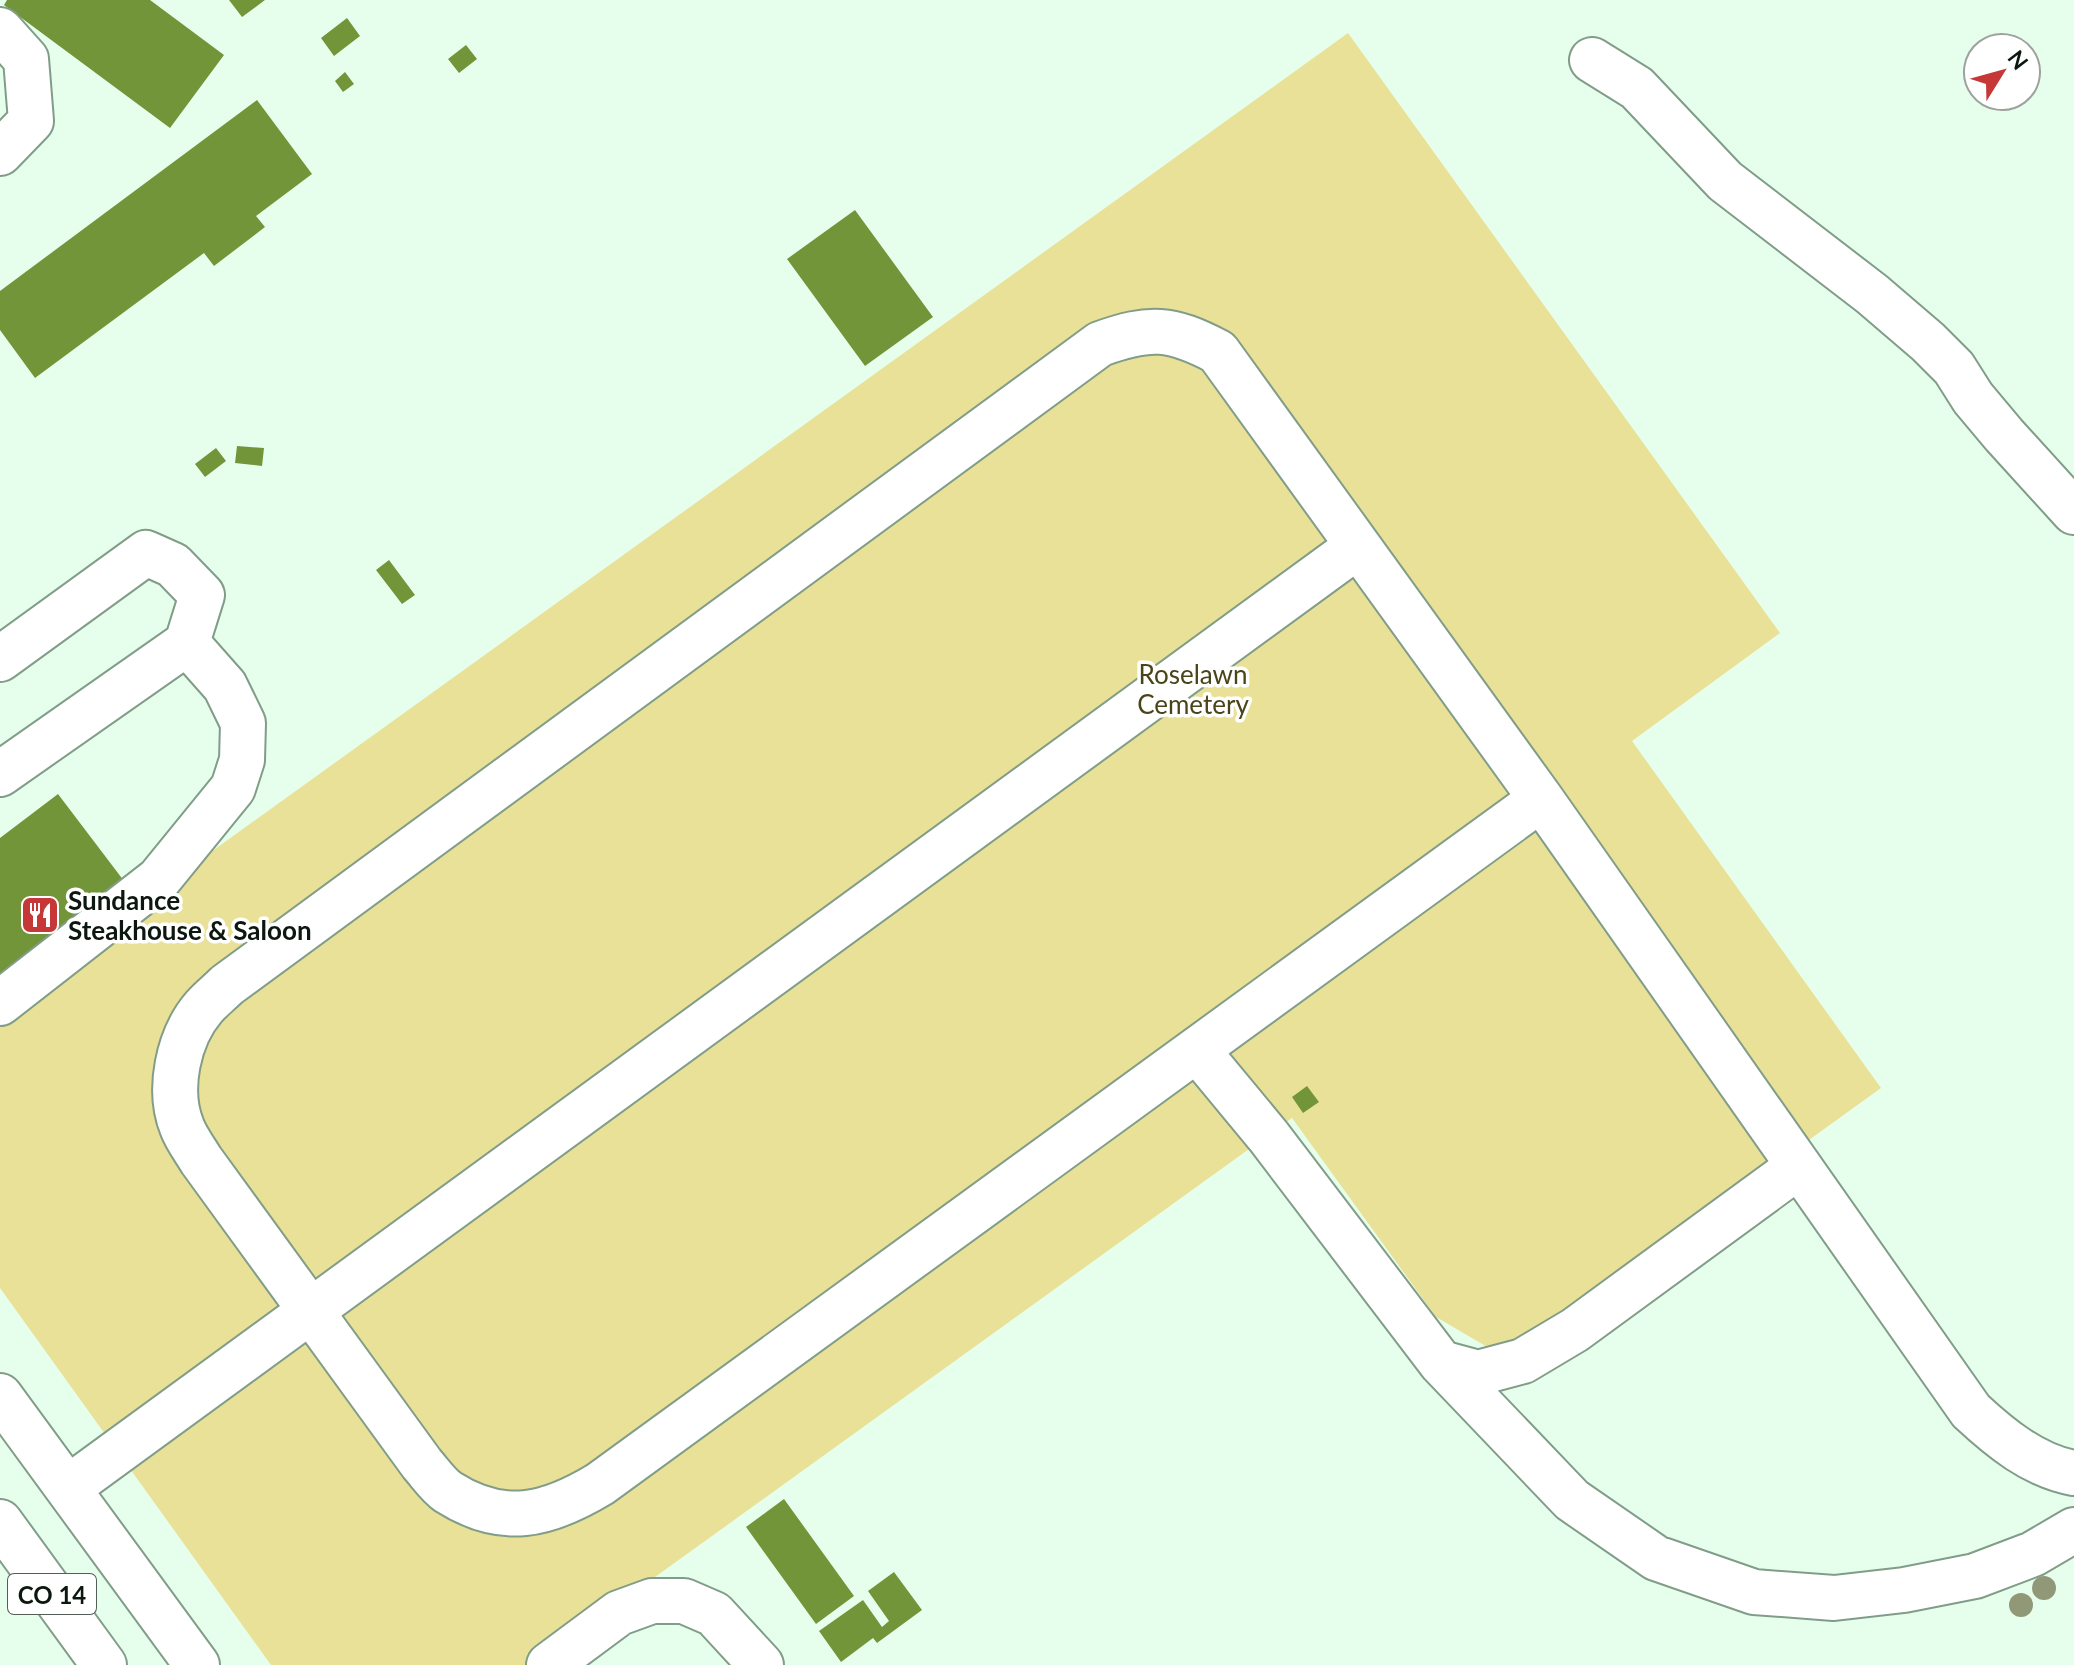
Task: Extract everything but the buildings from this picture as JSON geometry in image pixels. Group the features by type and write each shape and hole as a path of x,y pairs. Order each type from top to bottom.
{"main road":[{"path":"0,30 26,59 31,121 0,153"},
{"path":"1592,60 1637,88 1725,181 1872,294 1928,342 1954,368 1973,398 2004,435 2074,512"},
{"path":"1541,799 600,1484 570,1502 539,1513 509,1515 478,1506 445,1491 422,1464 201,1160 182,1127 174,1092 187,1035 203,1008 227,985 1100,344 1131,333 1161,331 1188,336 1218,352 1541,799 1971,1411 1996,1435 2029,1456 2074,1473"},
{"path":"68,1488 1358,546"},
{"path":"0,659 146,553 173,565 202,595 187,643 13,763"},
{"path":"0,1003 159,879 233,788 242,760 243,723 225,686 187,643"},
{"path":"1197,1050 1269,1137 1441,1363 1572,1500 1656,1558 1754,1592 1834,1598 1904,1590 1975,1576 2033,1554 2074,1530"},
{"path":"1441,1363 1478,1373 1523,1361 1575,1330 1799,1166"},
{"path":"0,1396 197,1665"},
{"name":"CO 14","path":"0,1522 104,1665"},
{"path":"549,1665 619,1613 652,1601 684,1601 714,1614 761,1665"}],"green space":[{"name":"Roselawn Cemetery","path":"1348,33 1780,633 1632,741 1881,1088 1544,1331 1489,1348 1436,1317 1292,1118 533,1665 271,1665 0,1288 0,1004"}],"place":[{"name":"Sundance Steakhouse & Saloon","path":"40,915"}]}
